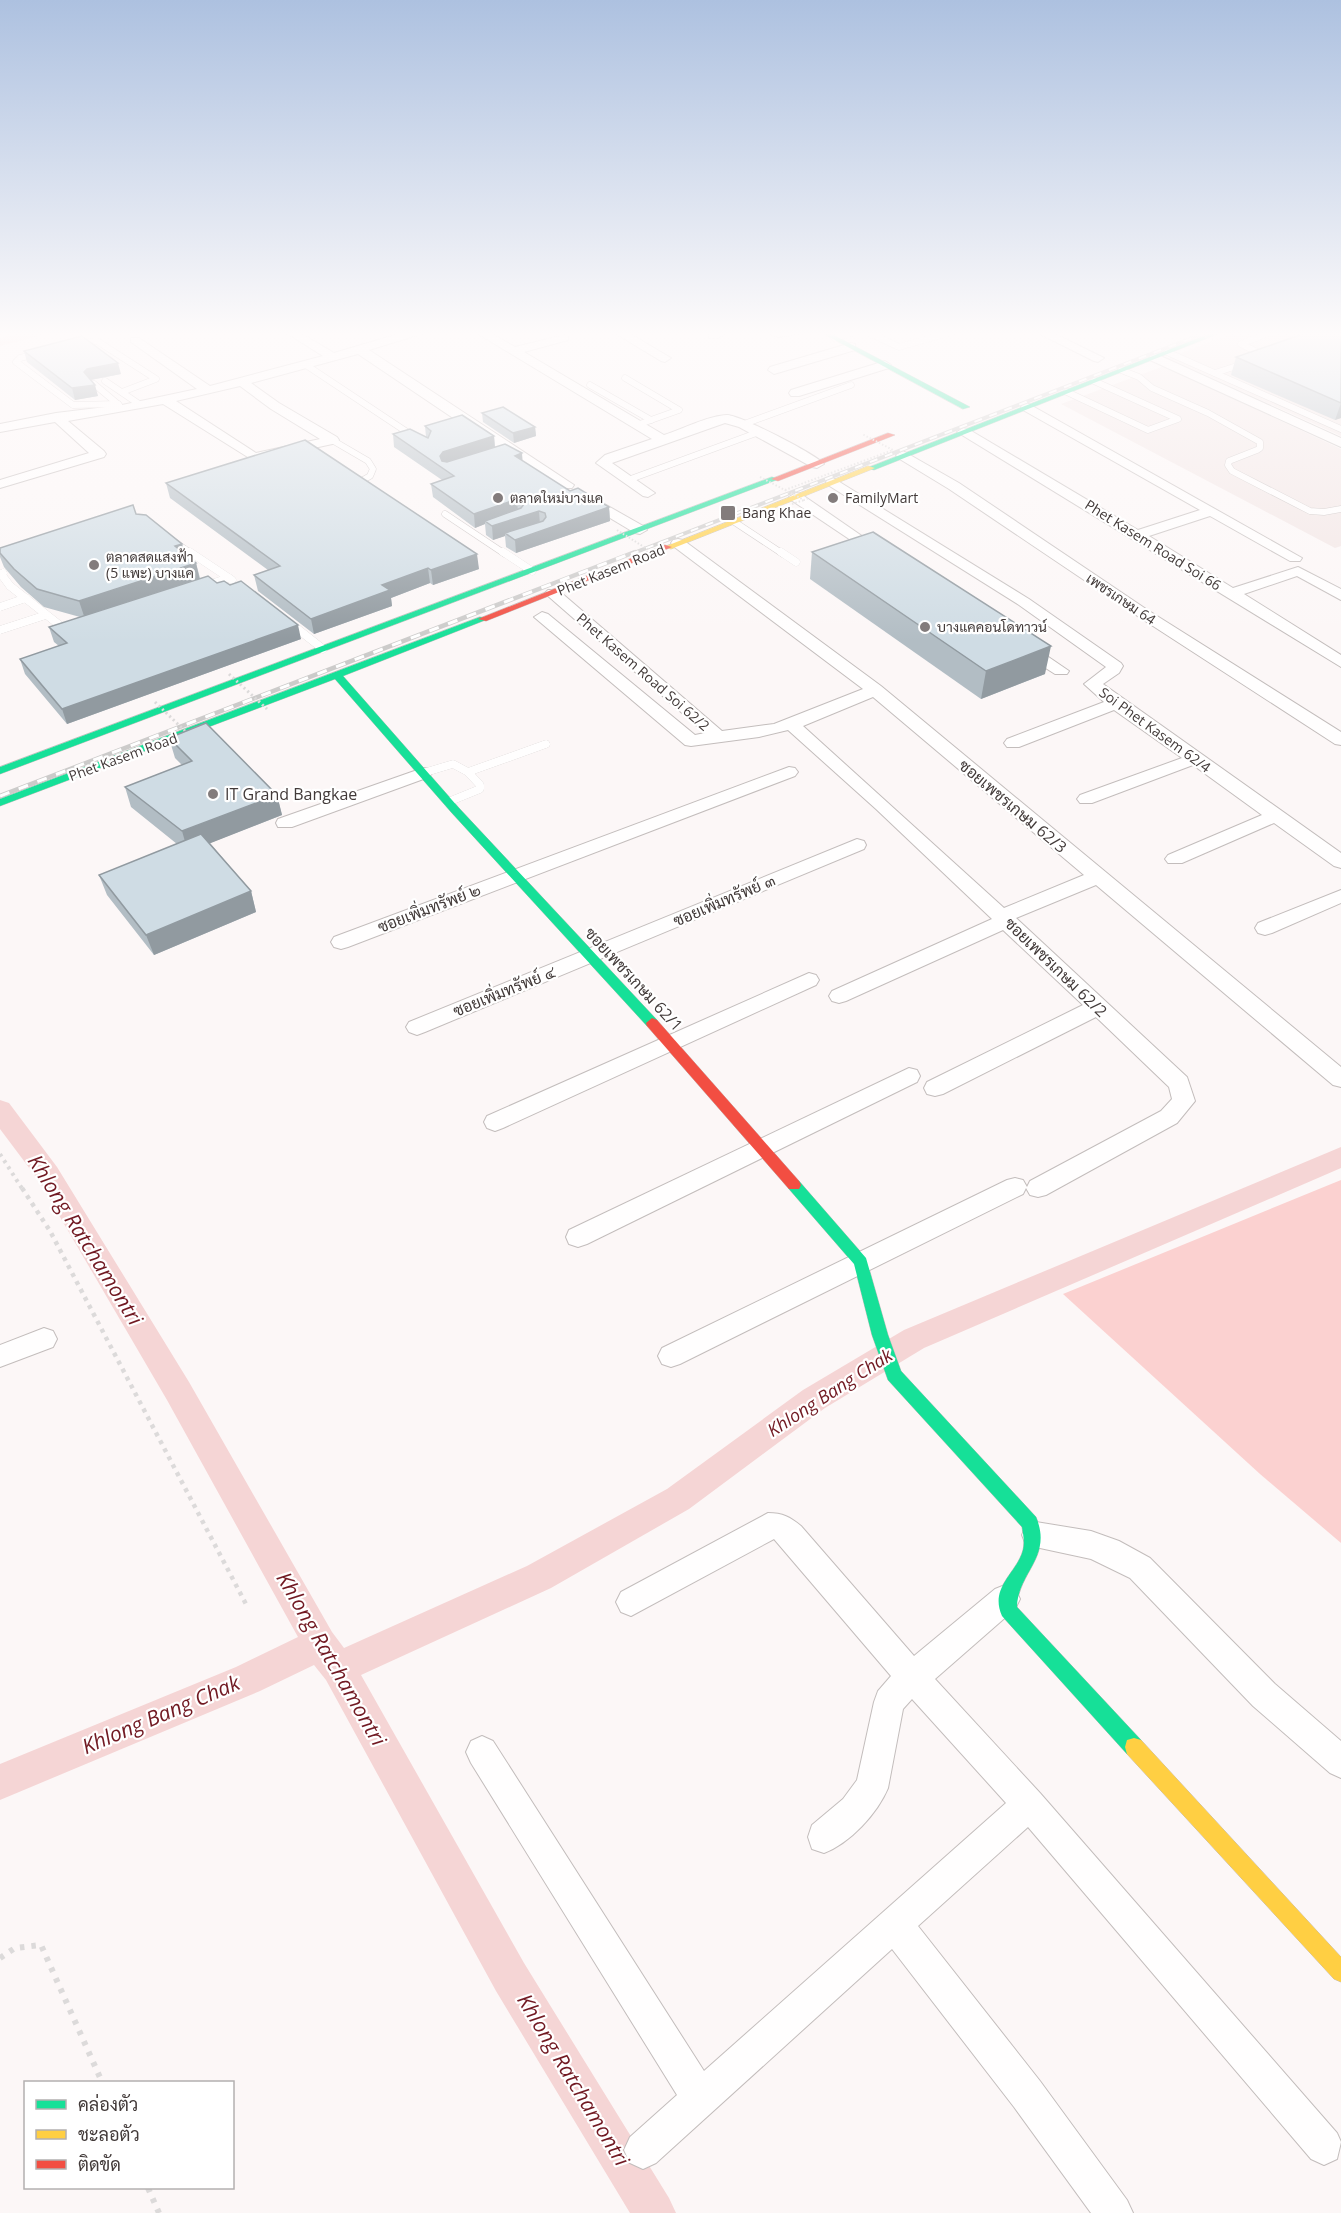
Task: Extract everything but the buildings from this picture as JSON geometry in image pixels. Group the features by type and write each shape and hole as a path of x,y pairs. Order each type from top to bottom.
{"main road":[{"name":"Phet Kasem Road","path":"0,771 891,435"},
{"name":"Phet Kasem Road","path":"0,803 338,676 954,435"},
{"name":"ซอยเพชรเกษม 62/1","path":"338,676 448,802 671,1044 861,1262 894,1375 1030,1524 1035,1535"},
{"path":"1035,1535 1036,1550 1009,1588 1005,1599 1008,1610 1341,1972"}],"street":[{"path":"0,484 98,455 99,453 78,435"},
{"path":"220,435 254,457 332,440"},
{"path":"324,435 332,440"},
{"path":"482,435 505,452 567,485"},
{"path":"655,435 665,441"},
{"path":"648,494 603,463 610,458 680,435"},
{"path":"765,435 817,464"},
{"name":"Phet Kasem Road Soi 66","path":"969,435 1138,535 1341,662"},
{"path":"1077,435 1295,558"},
{"path":"1325,435 1341,443"},
{"name":"เพชรเกษม 64","path":"903,455 954,486 1141,612 1341,740"},
{"name":"Soi Phet Kasem 62/4","path":"833,482 1024,602 1115,666 1113,670 1092,684 1341,862"},
{"path":"585,497 640,530"},
{"path":"797,498 891,560"},
{"path":"1138,535 1212,511"},
{"name":"ซอยเพชรเกษม 62/3","path":"678,543 875,690 1341,1079"},
{"path":"1232,593 1298,571 1341,595"},
{"name":"Phet Kasem Road Soi 62/2","path":"553,593 718,736 742,736 792,724 875,690"},
{"path":"542,617 691,741 718,736"},
{"path":"1011,639 1060,671"},
{"path":"629,690 654,681"},
{"path":"1013,742 1116,703"},
{"path":"664,720 687,710"},
{"name":"ซอยเพชรเกษม 62/2","path":"792,724 1005,918 1179,1083 1184,1101 1169,1117 1026,1187 861,1262"},
{"path":"1086,799 1194,759"},
{"name":"ซอยเพิ่มทรัพย์ ๒","path":"341,942 789,772"},
{"path":"285,823 423,773"},
{"path":"1175,859 1276,816"},
{"name":"ซอยเพิ่มทรัพย์ ๓","path":"590,956 857,845"},
{"path":"839,996 1097,877"},
{"path":"1265,928 1341,896"},
{"name":"ซอยเพิ่มทรัพย์ ๔","path":"417,1027 590,956"},
{"path":"495,1122 809,980"},
{"path":"935,1088 1098,1007"},
{"path":"578,1237 909,1076"},
{"path":"671,1356 861,1262"},
{"path":"0,1356 44,1339"},
{"path":"631,1602 768,1526 780,1526 913,1678 1029,1804 1324,2146"},
{"path":"1035,1535 1090,1545 1109,1551 1140,1569 1264,1695 1341,1762"},
{"path":"824,1838 854,1810 872,1788 889,1702 913,1678 1005,1599"},
{"path":"482,1752 700,2100"},
{"path":"643,2150 1029,1804"},
{"path":"895,1925 1027,2094 1114,2213"}],"lane":[{"path":"411,435 422,438"},
{"path":"628,480 750,435"},
{"path":"1248,435 1260,442 1260,448 1229,461 1228,465 1232,471 1310,511 1324,512 1341,508"},
{"path":"332,440 368,461 373,468 370,476 363,480"},
{"path":"445,514 532,571"},
{"path":"733,521 796,562"},
{"path":"473,534 482,531"},
{"path":"162,533 237,584"},
{"path":"491,546 501,543"},
{"path":"3,573 1,574 10,586 46,615 62,627 74,629"},
{"path":"196,589 229,578"},
{"path":"0,590 10,586"},
{"path":"0,607 26,598"},
{"path":"0,630 46,615"},
{"path":"279,615 323,649"},
{"path":"468,772 546,744"},
{"path":"423,773 454,763 462,765 480,785 480,789 448,802"}],"path":[{"path":"760,477 797,498 894,450 864,435"},
{"path":"617,530 659,556"},
{"path":"229,674 267,709"},
{"path":"155,702 189,735"},
{"path":"0,1154 50,1231 248,1606"},
{"path":"0,1958 15,1948 41,1945 102,2081"},
{"path":"149,2189 159,2213"}],"shaded area":[{"path":"1121,435 1312,435 1341,449 1341,546 1335,548"},
{"path":"1341,1180 1341,1543 1260,1474 1063,1294"}],"waterway":[{"name":"Khlong Ratchamontri","path":"0,1110 48,1174 178,1391 320,1644"},
{"name":"Khlong Bang Chak","path":"338,1668 539,1577 678,1499 814,1399 914,1339 1341,1157"},
{"name":"Khlong Bang Chak","path":"0,1782 248,1679 320,1644"},
{"name":"Khlong Ratchamontri","path":"320,1644 338,1668"},
{"name":"Khlong Ratchamontri","path":"338,1668 510,1977 654,2213"}],"railway":[{"path":"631,554 940,435"},
{"path":"0,796 635,552"}],"traffic: fast":[{"path":"871,468 955,435"},
{"path":"0,771 775,479"},
{"path":"0,803 483,619"},
{"path":"338,676 455,810 652,1023"},
{"path":"794,1185 861,1262 880,1335 894,1375 1030,1523 1033,1539 1031,1551 1012,1585 1008,1596 1008,1610 1134,1747"}],"traffic: slow":[{"path":"668,547 871,468"},
{"path":"1134,1747 1341,1972"}],"traffic: jam":[{"path":"775,479 890,435"},
{"path":"483,619 668,547"},
{"path":"652,1023 794,1185"}],"place":[{"name":"ตลาดใหม่บางแค","path":"498,498"},
{"name":"FamilyMart","path":"833,498"},
{"name":"Bang Khae","path":"728,513"},
{"name":"ตลาดสดแสงฟ้า (5 แพะ) บางแค","path":"94,565"},
{"name":"บางแคคอนโดทาวน์","path":"925,627"},
{"name":"IT Grand Bangkae","path":"213,794"}]}
